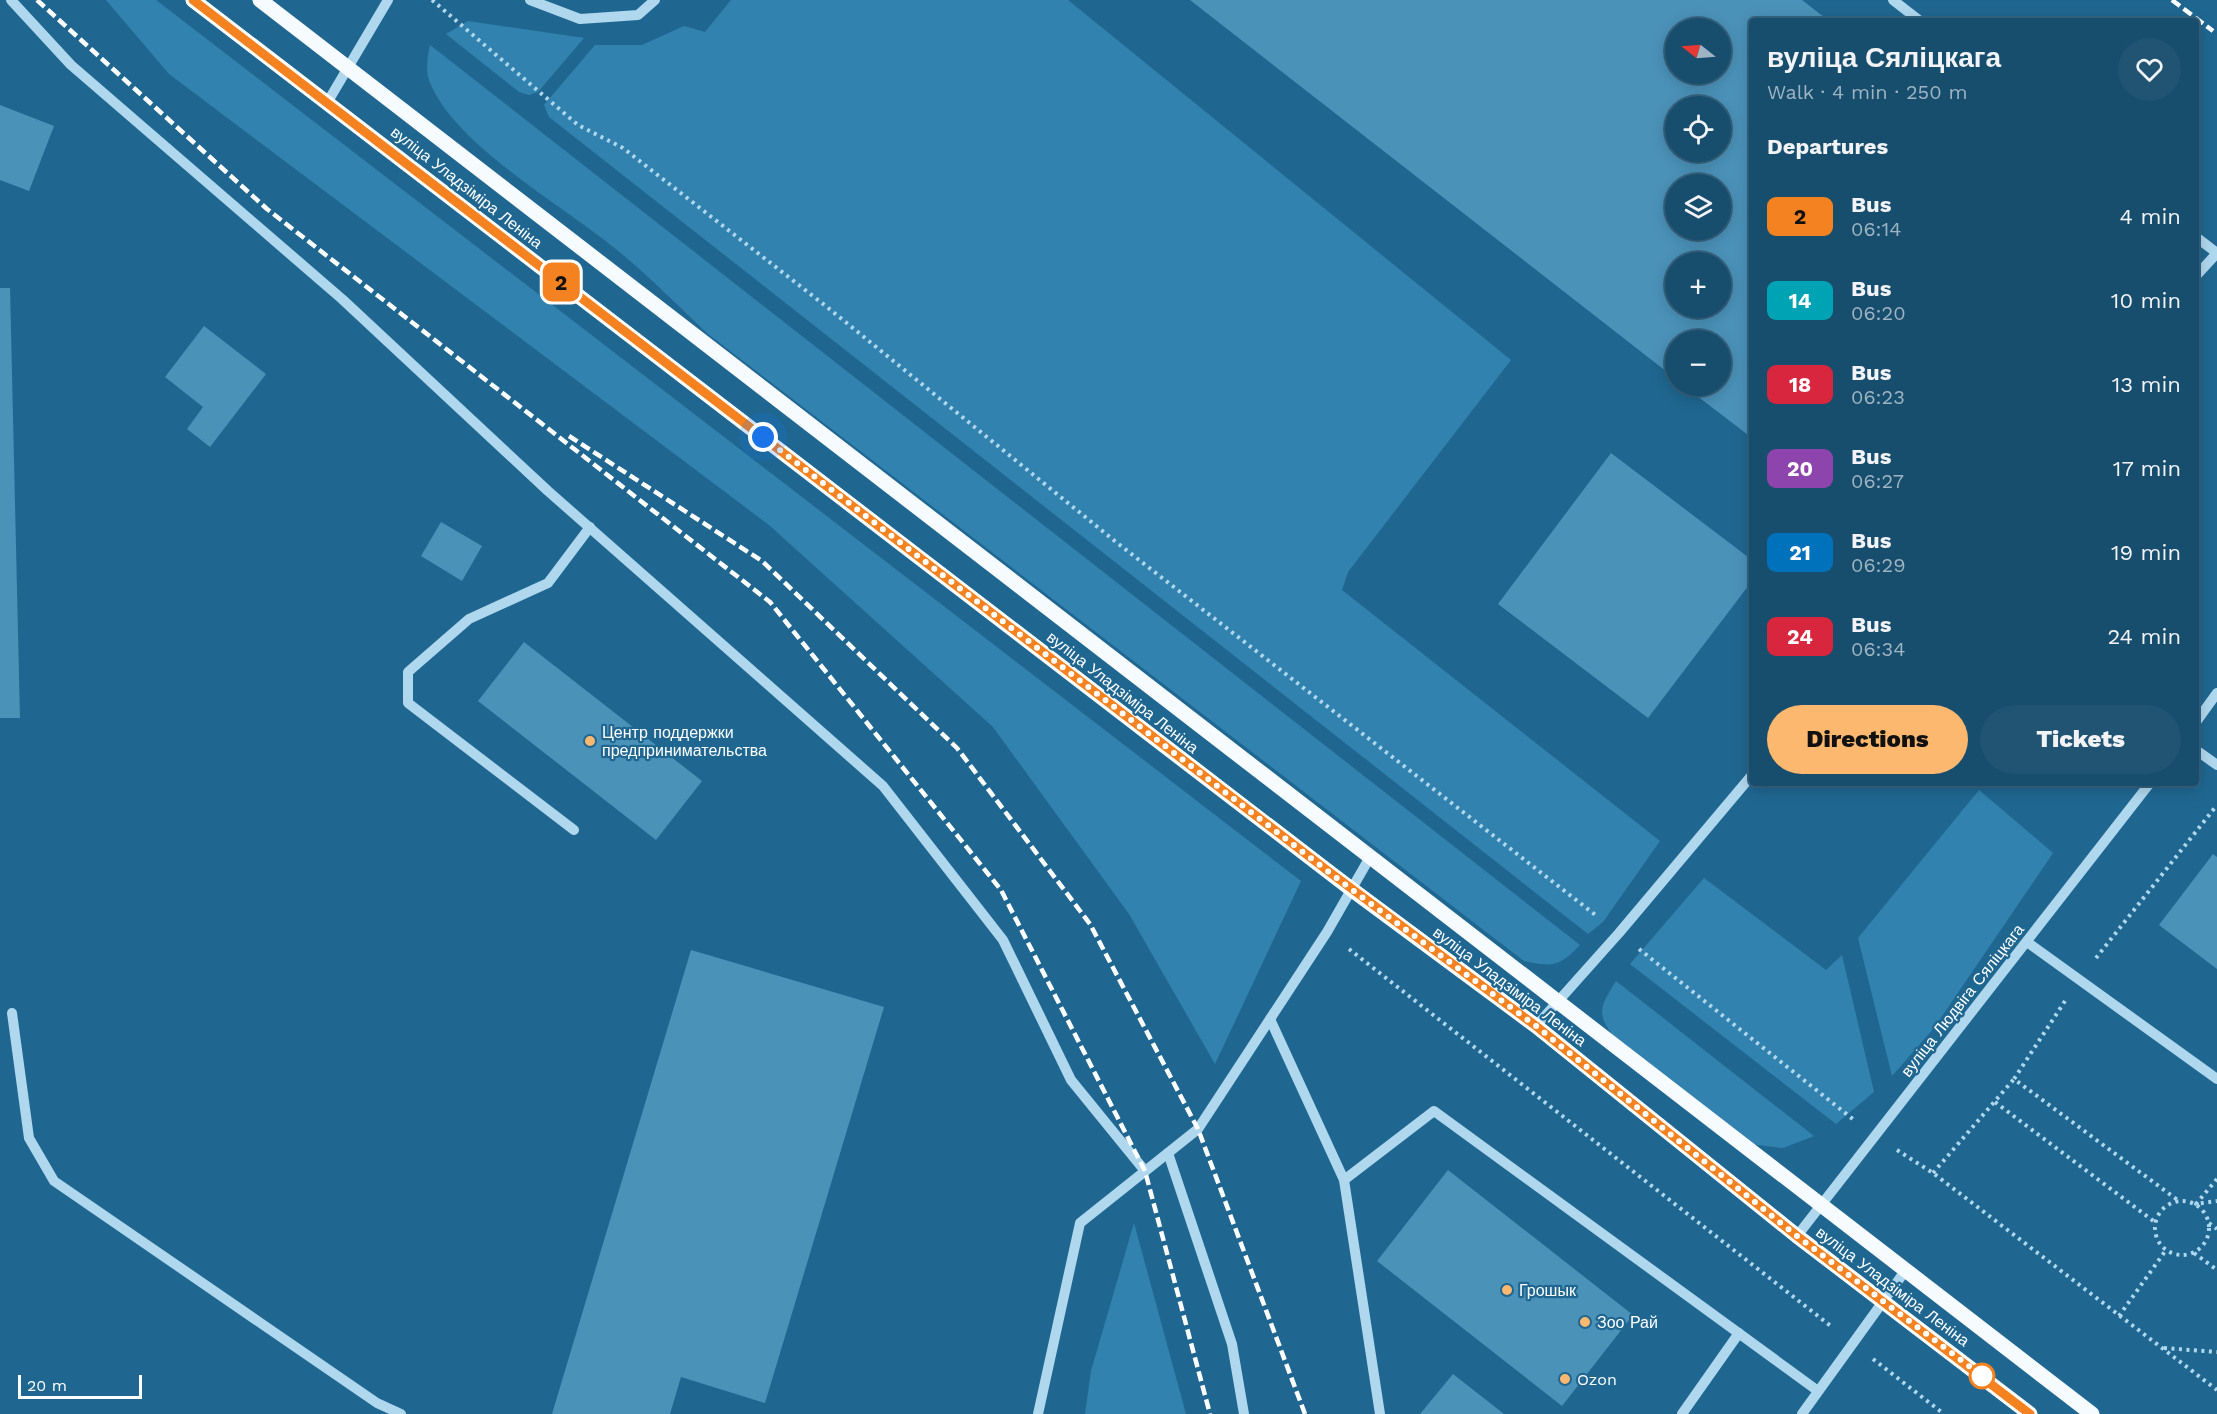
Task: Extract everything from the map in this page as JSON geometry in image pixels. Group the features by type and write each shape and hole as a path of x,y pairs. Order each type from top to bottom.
{"main road":[{"name":"вуліца Уладзіміра Леніна","path":"193,0 1351,889 1536,1026 1797,1236 2030,1414"},
{"name":"вуліца Уладзіміра Леніна","path":"260,0 2092,1414"}],"street":[{"path":"11,0 71,65 342,299 590,527 883,786 1003,940 1071,1080 1145,1171"},
{"path":"327,103 388,0"},
{"path":"536,1 580,19 638,15 655,0"},
{"path":"1893,0 1916,18"},
{"path":"2199,239 2217,253 2199,273"},
{"path":"574,830 408,703 408,672 469,619 548,583 590,527"},
{"path":"2199,718 2217,693"},
{"path":"2199,752 2217,765"},
{"path":"1536,1026 1619,933 1749,779"},
{"name":"вуліца Людвіга Сяліцкага","path":"1797,1236 2148,786"},
{"path":"1038,1414 1080,1223 1198,1129 1327,932 1370,857"},
{"path":"2027,942 2217,1079"},
{"path":"12,1013 29,1138 54,1181 377,1403 401,1414"},
{"path":"1270,1019 1344,1180 1380,1414"},
{"path":"1344,1180 1434,1111 1818,1391"},
{"path":"1168,1153 1232,1344 1244,1414"},
{"path":"1802,1414 1851,1342 1905,1271"},
{"path":"1682,1414 1739,1333"}],"path":[{"path":"432,0 578,125 632,155 827,307 1116,542 1619,933 1875,1136 1933,1173 2217,1389"},
{"path":"1327,932 1944,1414"},
{"path":"1933,1173 2014,1080"},
{"path":"1995,1102 2156,1224"},
{"path":"2196,1204 2217,1179"},
{"path":"2196,1204 2204,1211 2209,1223 2208,1238 2194,1253 2180,1256 2166,1250 2157,1239 2156,1224 2160,1212 2171,1203 2185,1201 2196,1204 2217,1201"},
{"path":"2209,1223 2217,1229"},
{"path":"2119,1316 2166,1250"},
{"path":"2194,1253 2217,1270"},
{"path":"2163,1348 2217,1352"}],"shaded area":[{"path":"106,0 156,0 1301,881 1215,1064 1129,914 993,727 769,525 169,74"},
{"path":"731,0 1068,0 1511,360 1348,572 1342,590 1660,841 1603,922 1588,934 549,117 544,105 595,45 642,45 684,26 705,32"},
{"path":"468,21 584,38 538,92 529,95 519,92 446,34"},
{"path":"430,45 1580,945 1566,958 1555,964 1524,961 708,334 617,250 515,175 464,131 445,108 429,80 427,65"},
{"path":"1979,790 2053,853 1934,1028 1892,1076 1858,938"},
{"path":"1704,878 1826,970 1842,955 1874,1092 1836,1124 1630,964"},
{"path":"1616,981 1814,1136 1783,1148 1750,1144 1616,1040 1605,1024 1602,1011 1606,998"},
{"path":"1134,1223 1186,1414 1085,1414 1091,1371"}],"building":[{"path":"1190,0 1802,0 1825,18 1749,18 1749,436 1697,396 1731,396 1731,330 1665,330 1665,370"},
{"path":"0,105 54,126 29,191 0,180"},
{"path":"0,288 10,288 20,718 0,718"},
{"path":"204,326 266,374 210,447 187,429 203,407 165,377"},
{"path":"1611,453 1749,558 1749,585 1648,718 1498,604"},
{"path":"441,522 482,546 462,581 421,556"},
{"name":"Центр поддержки предпринимательства","path":"524,642 702,781 656,840 478,701"},
{"path":"2213,854 2217,857 2217,969 2159,925"},
{"path":"691,950 884,1007 765,1403 681,1377 670,1414 552,1414"},
{"path":"1448,1170 1633,1315 1562,1406 1377,1261"},
{"path":"1453,1374 1504,1414 1420,1414"}],"railway":[{"path":"37,0 267,209 770,602 1001,890 1145,1171 1210,1414"},
{"path":"2172,0 2196,18"},
{"path":"2199,20 2213,31"},
{"path":"569,436 762,561 957,748 1090,924 1198,1129 1305,1414"}],"bus line":[{"name":"2","path":"193,0 1332,874 1536,1026 1797,1236 2030,1414"}],"place":[{"name":"Центр поддержки предпринимательства","path":"590,741"},
{"name":"Грошык","path":"1507,1290"},
{"name":"Зоо Рай","path":"1585,1322"},
{"name":"Ozon","path":"1565,1379"}],"route":[{"path":"763,437 1351,889 1536,1026 1797,1236 1982,1376"}]}
